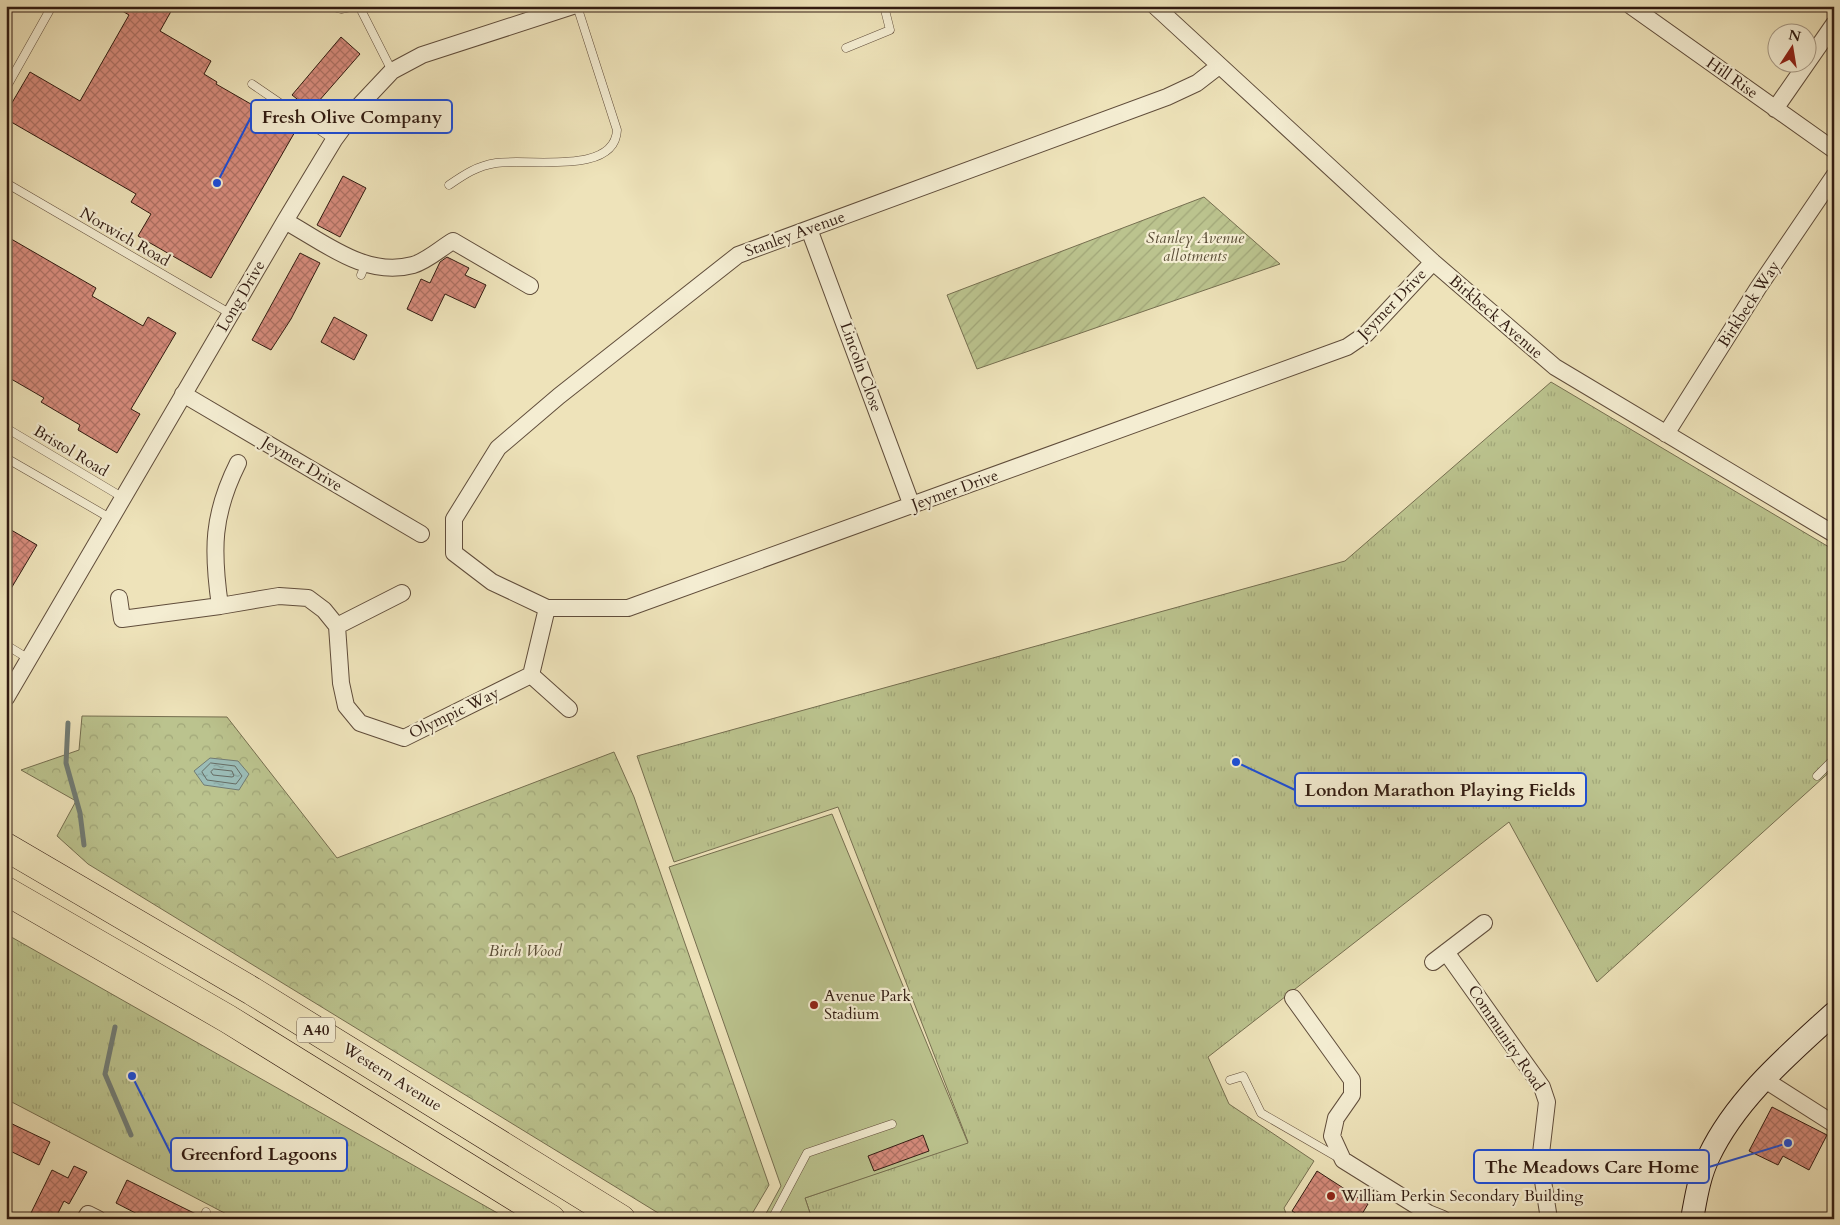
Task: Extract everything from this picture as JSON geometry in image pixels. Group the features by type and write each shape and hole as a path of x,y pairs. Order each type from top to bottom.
{"highway":[{"path":"6,826 252,991"},
{"name":"Western Avenue","path":"6,847 252,991 621,1219"},
{"name":"A40","path":"6,890 228,1019 551,1219"}],"street":[{"name":"Long Drive","path":"6,698 285,221 334,140 359,106 392,72 422,55 544,10 573,6"},
{"name":"Birkbeck Avenue","path":"1154,6 1433,262 1555,367 1834,534"},
{"name":"Hill Rise","path":"1631,6 1834,150"},
{"path":"1775,109 1834,24"},
{"name":"Stanley Avenue","path":"454,553 454,519 498,448 566,390 738,255 1167,97 1197,83 1219,66"},
{"name":"Birkbeck Way","path":"1666,434 1758,288 1834,176"},
{"path":"285,221 363,270 388,269 415,264 453,240 530,286"},
{"name":"Lincoln Close","path":"809,229 912,506"},
{"name":"Jeymer Drive","path":"454,553 492,582 547,608 628,608 1347,347 1366,334 1433,262"},
{"name":"Jeymer Drive","path":"183,394 421,534"},
{"path":"220,606 214,563 216,529 226,488 238,463"},
{"path":"119,598 122,619 280,596 308,598 324,610 336,626 402,593"},
{"path":"547,608 531,675 569,709"},
{"name":"Olympic Way","path":"336,626 341,682 346,706 360,723 404,738 531,675"},
{"name":"Community Road","path":"1484,923 1440,957 1542,1086 1547,1102 1540,1162 1548,1219"},
{"path":"1293,998 1352,1080 1352,1095 1336,1118 1332,1136 1343,1160 1428,1213 1443,1219"},
{"path":"1692,1219 1698,1188 1708,1157 1724,1129 1765,1080 1834,1013"},
{"path":"1765,1080 1834,1124"},
{"path":"85,1219 88,1214 98,1219"}],"lane":[{"path":"6,88 52,6"},
{"path":"329,6 340,9 358,6 392,72"},
{"path":"449,185 472,168 498,163 597,158 610,150 617,139 618,130 577,6"},
{"path":"846,48 890,30 884,6"},
{"path":"252,84 334,140"},
{"name":"Norwich Road","path":"6,183 231,314"},
{"name":"Bristol Road","path":"6,428 122,497"},
{"path":"6,458 110,518"},
{"path":"6,645 29,658"},
{"path":"1816,776 1834,759"},
{"path":"1230,1080 1243,1076 1261,1113 1343,1160"},
{"path":"772,1219 807,1153 892,1124"}],"green space":[{"name":"Stanley Avenue allotments","path":"1204,197 1280,264 977,369 947,295"},
{"path":"1551,382 1834,550 1834,768 1597,982 1509,822 1208,1057 1229,1104 1314,1161 1284,1208 1288,1219 812,1219 805,1198 968,1142 838,807 674,862 637,756 1345,561"},
{"name":"Birch Wood","path":"82,716 227,717 337,858 614,752 634,797 769,1185 749,1219 668,1219 88,864 57,836 76,801 21,770 79,750"},
{"name":"Avenue Park Stadium","path":"832,814 968,1143 805,1198 812,1219 763,1219 781,1186 669,867"},
{"path":"6,934 508,1219 236,1219 6,1099"}],"water":[{"path":"210,758 238,761 249,774 239,790 204,785 194,771"}],"building":[{"path":"114,6 174,6 160,31 211,61 204,74 217,82 216,84 296,130 211,278 138,236 151,214 131,202 136,194 6,119 6,113 30,72 80,101 129,15"},
{"path":"341,37 360,54 311,110 292,95"},
{"path":"343,176 366,188 340,237 317,225"},
{"path":"6,236 96,288 92,296 143,326 148,317 176,333 131,409 140,414 117,453 78,430 80,425 41,402 44,398 6,376"},
{"path":"300,253 320,263 291,319 271,350 252,340"},
{"path":"447,257 469,268 465,275 486,285 475,308 445,294 432,321 407,309 421,279 430,283 440,262"},
{"path":"334,317 367,335 354,360 321,342"},
{"path":"6,527 37,545 6,597"},
{"path":"1772,1107 1827,1135 1809,1170 1783,1156 1778,1165 1749,1151"},
{"path":"6,1121 50,1142 39,1165 6,1149"},
{"path":"923,1135 929,1151 874,1171 868,1156"},
{"path":"74,1166 87,1172 69,1204 64,1201 55,1219 28,1219 52,1170 68,1178"},
{"name":"William Perkin Secondary Building","path":"1317,1171 1368,1204 1359,1219 1305,1219 1292,1211"},
{"path":"127,1180 198,1215 197,1219 147,1219 116,1203"}],"waterway":[{"path":"68,723 66,763 80,813 84,845"},
{"path":"115,1027 105,1074 131,1135"}],"place":[{"name":"Fresh Olive Company","path":"217,183"},
{"name":"London Marathon Playing Fields","path":"1236,762"},
{"name":"Avenue Park Stadium","path":"814,1005"},
{"name":"Greenford Lagoons","path":"132,1076"},
{"name":"The Meadows Care Home","path":"1788,1143"},
{"name":"William Perkin Secondary Building","path":"1331,1196"}]}
